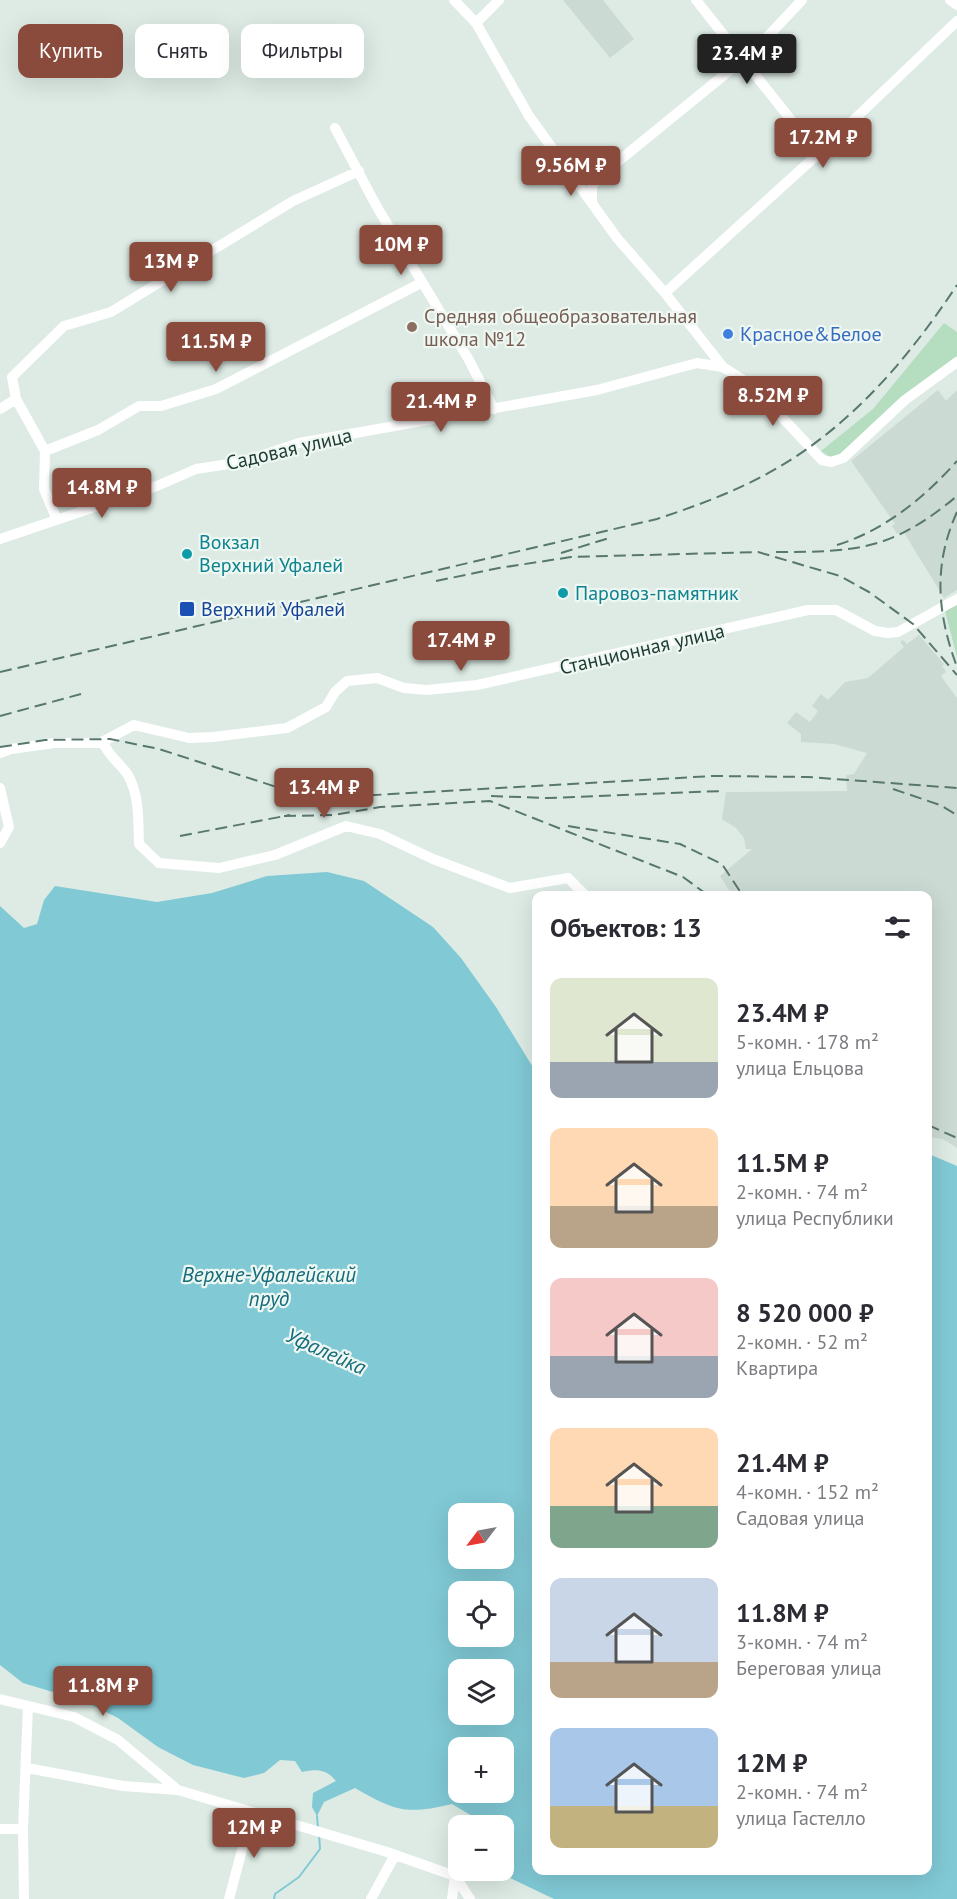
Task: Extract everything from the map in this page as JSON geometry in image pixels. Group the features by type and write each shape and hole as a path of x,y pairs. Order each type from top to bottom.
{"street":[{"path":"454,0 476,23 529,116 617,238 723,367 754,387 813,453 831,462 843,458 905,400 957,362"},
{"path":"476,23 499,0"},
{"path":"696,0 818,154"},
{"path":"592,202 592,186 599,177 744,59 802,0"},
{"path":"950,0 957,5"},
{"path":"664,293 818,154 957,21"},
{"path":"335,128 421,284 469,360 494,409"},
{"path":"57,520 45,489 45,451 16,399 12,377 64,326 111,312 293,201 359,171"},
{"path":"45,451 98,430 139,406 161,406 216,389 421,284"},
{"name":"Садовая улица","path":"0,539 157,486 196,469 242,462 298,443 597,390 697,363 723,367"},
{"path":"0,409 16,399"},
{"name":"Станционная улица","path":"103,742 126,727 134,725 189,738 286,728 326,707 335,692 346,681 377,678 404,688 427,690 477,685 808,610 836,610 875,631 898,632 957,599"},
{"path":"0,754 11,749 54,743 103,742 107,752 127,775 138,802 139,844 159,863 219,868 275,855 346,826 380,834 433,859 510,888 568,879 581,891"},
{"path":"0,788 9,827 0,843"},
{"path":"0,1699 74,1717 118,1740 178,1790"},
{"path":"24,1899 23,1829 28,1706"},
{"path":"27,1768 123,1786 178,1790 395,1855 448,1874"},
{"path":"229,1899 252,1812"},
{"path":"0,1829 23,1829"},
{"path":"371,1899 395,1855"},
{"path":"452,1899 454,1881"},
{"path":"458,1881 470,1899"}],"shaded area":[{"path":"563,0 603,0 634,39 610,58"},
{"path":"938,390 946,401 957,390 957,590 944,598 903,531 897,534 892,526 895,524 851,461"},
{"path":"919,635 944,664 942,666 946,672 941,676 957,698 957,1148 943,1139 932,1137 932,891 729,891 720,876 752,849 746,849 744,838 736,828 722,819 726,792 847,791 846,775 854,774 867,753 834,744 801,742 801,734 787,723 796,712 810,722 818,711 812,706 821,694 828,700 845,682 868,678 904,647 900,642 903,640 907,644"}],"green space":[{"path":"944,323 957,332 957,356 903,397 838,456 830,457 821,451 873,409"},
{"path":"957,605 957,657 945,611"}],"water":[{"name":"Верхне-Уфалейский пруд","path":"327,872 364,881 433,927 461,958 496,1007 532,1066 532,1875 932,1875 932,1155 957,1166 957,1899 554,1899 514,1880 514,1815 470,1815 452,1804 423,1809 401,1809 381,1802 355,1788 324,1802 317,1816 312,1807 313,1793 336,1781 325,1772 317,1770 302,1772 295,1761 280,1760 264,1773 244,1778 193,1765 158,1747 118,1718 86,1702 23,1683 0,1665 0,906 24,928 37,924 44,900 55,886 157,902 212,893 267,876"}],"waterway":[{"path":"317,1816 318,1828"},
{"path":"274,1899 275,1894 299,1877 320,1849 319,1834"}],"railway":[{"path":"0,672 657,519 711,500 750,483 793,458 847,417 895,368 957,285"},
{"path":"837,545 871,531 903,511 931,488 957,461"},
{"path":"776,552 830,551 873,544 913,528 957,496"},
{"path":"957,512 944,551 940,589 945,627 957,667"},
{"path":"561,553 609,538"},
{"path":"436,581 571,557 758,552 840,576 869,592 913,624 957,675"},
{"path":"0,716 81,694"},
{"path":"0,747 45,740 110,739 159,749 292,792 357,796 713,776 808,777 957,788"},
{"path":"893,789 940,805 957,815"},
{"path":"491,796 548,798 722,791"},
{"path":"284,816 334,815 380,807 490,801 683,877 702,891"},
{"path":"180,836 290,815"},
{"path":"568,826 680,844 722,864 740,891"},
{"path":"932,1127 957,1138"}],"place":[{"name":"Средняя общеобразовательная школа №12","path":"412,327"},
{"name":"Красное&Белое","path":"728,334"},
{"name":"Вокзал Верхний Уфалей","path":"187,554"},
{"name":"Паровоз-памятник","path":"563,593"},
{"name":"Верхний Уфалей","path":"187,609"}],"water label":[{"name":"Уфалейка","path":"326,1351"}]}
